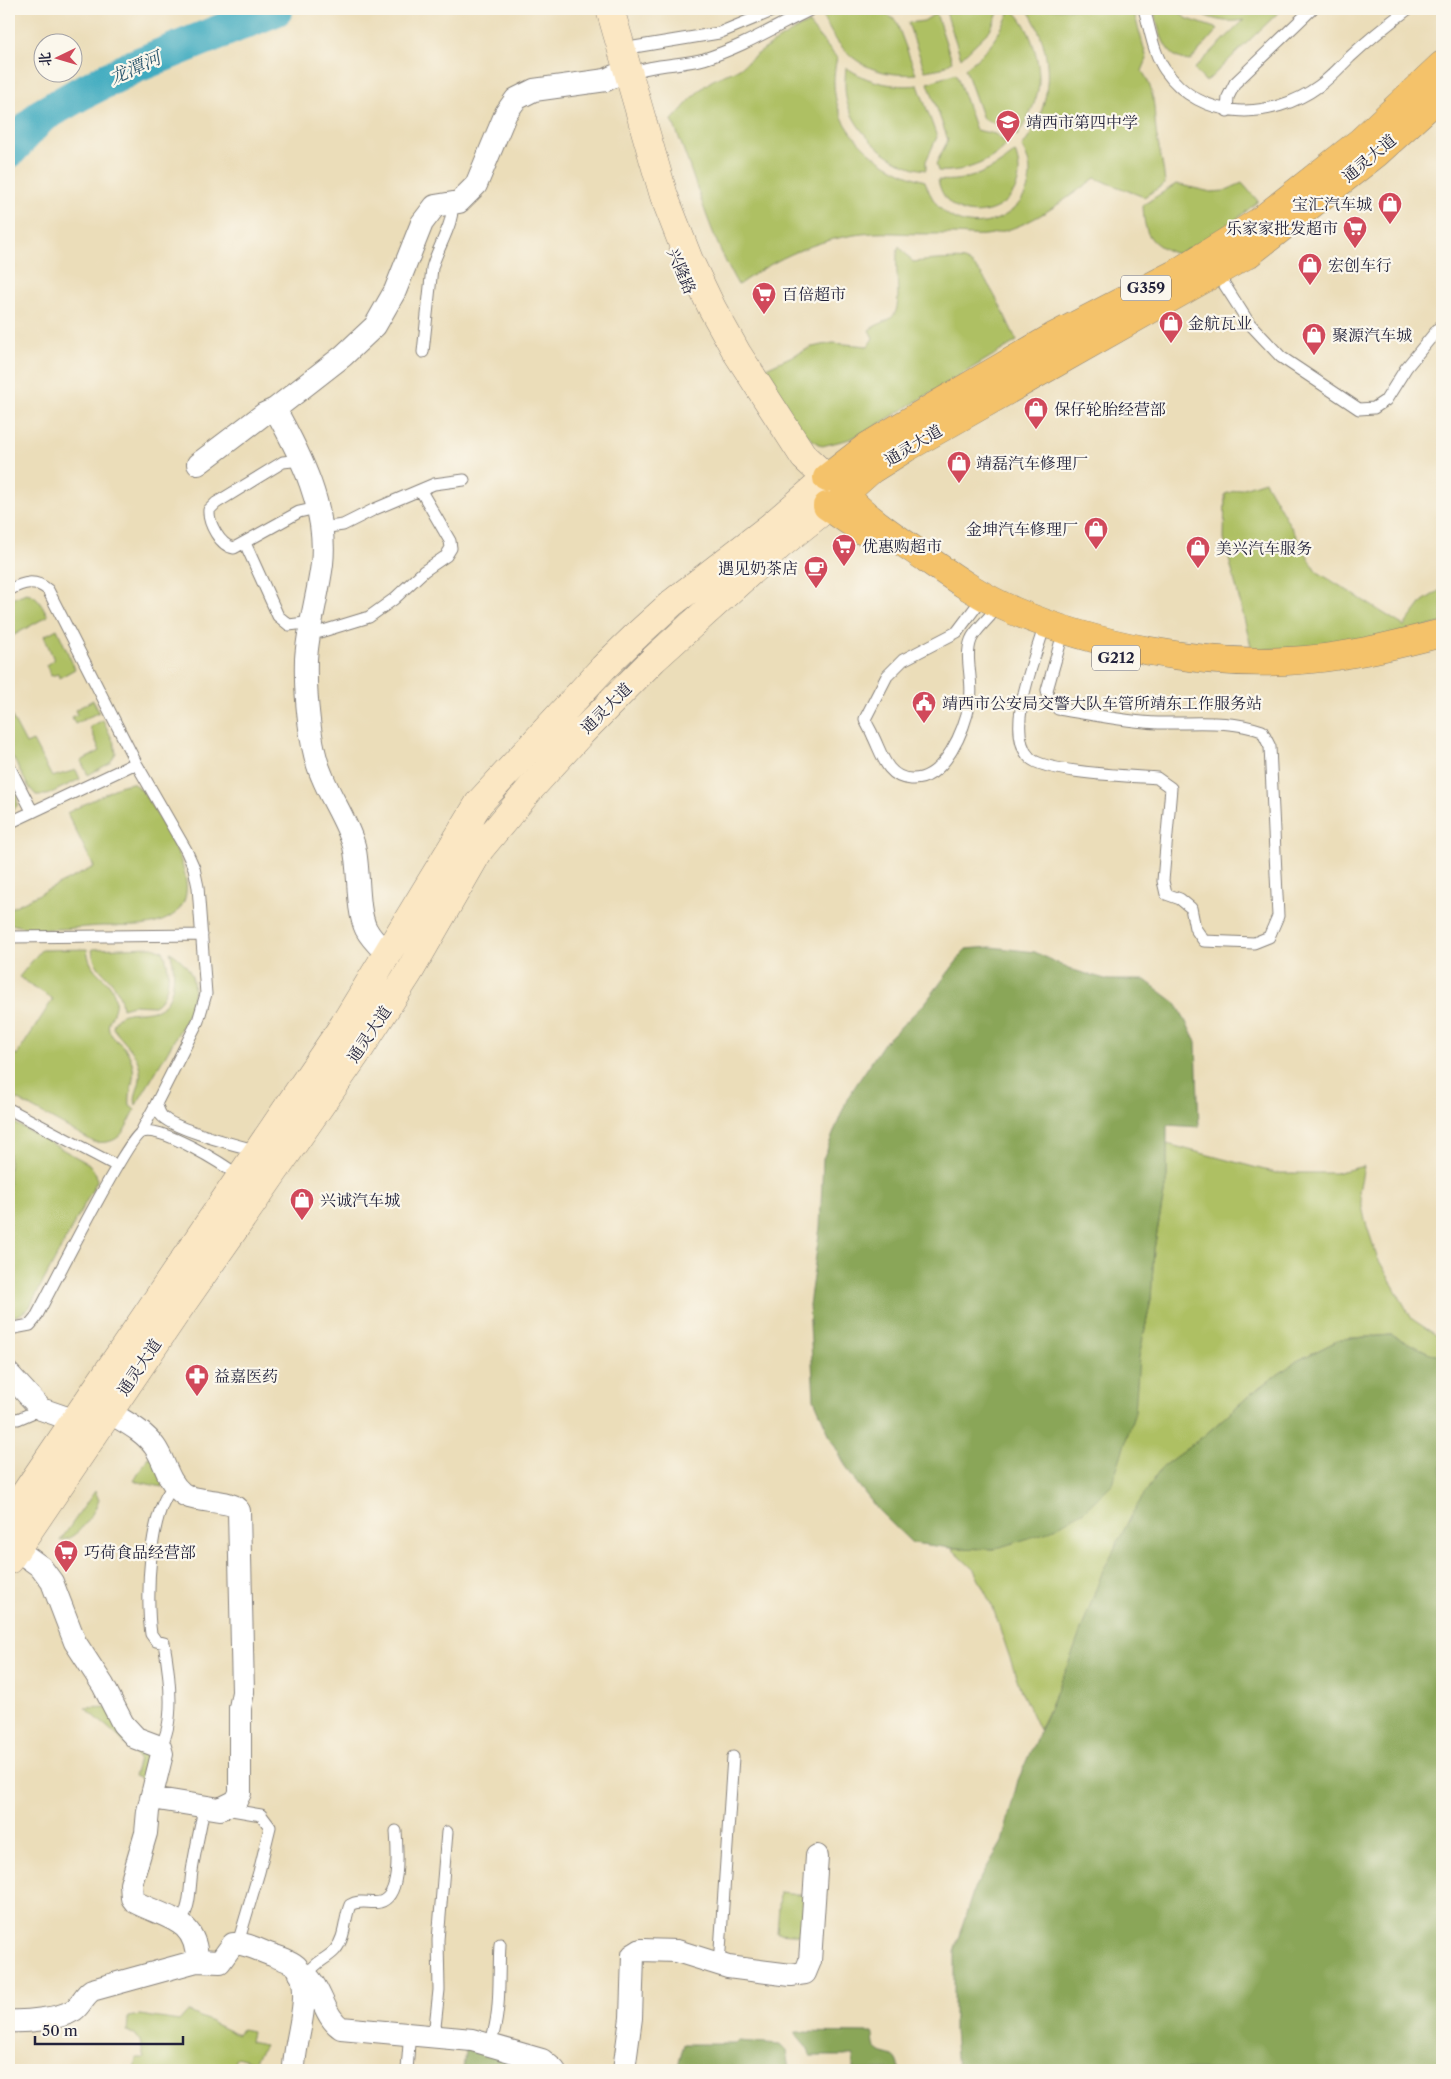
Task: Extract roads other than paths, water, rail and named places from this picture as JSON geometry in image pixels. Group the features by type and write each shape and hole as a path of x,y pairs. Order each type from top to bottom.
{"highway":[{"name":"通灵大道","path":"828,492 868,446 1053,337 1175,274 1260,220 1361,141 1442,65"},
{"name":"通灵大道","path":"828,492 871,470 906,448 1248,254 1348,177 1442,94"},
{"name":"G212","path":"828,492 954,597 1019,631 1101,655 1187,671 1244,676 1305,671 1365,662 1442,646"},
{"name":"G212","path":"828,492 962,583 1019,613 1106,642 1186,656 1286,662 1383,648 1442,633"}],"main road":[{"name":"兴隆路","path":"593,9 622,67"},
{"name":"兴隆路","path":"610,9 622,67 664,196 689,260 712,308 737,353 828,492"},
{"name":"通灵大道","path":"9,1517 73,1420 343,1026 479,803 603,668 645,628 714,569 828,492"},
{"name":"通灵大道","path":"12,1554 361,1047 408,974 480,849 562,754 654,659 778,546 828,492"}],"street":[{"path":"198,464 258,419 275,409 343,356 375,326 395,291 422,223 435,206 459,202 476,185 506,112 516,99 534,90 606,80 622,67"},
{"path":"275,409 310,480 319,518 322,566 310,627 306,679 316,756 321,775 353,844 359,878 362,915 366,929 388,955"},
{"path":"9,1374 41,1409 73,1420"},
{"path":"109,1412 137,1429 150,1441 160,1455 174,1485 191,1498 232,1504 239,1511 243,1632 242,1782 236,1801 212,1808 152,1798"},
{"path":"12,1554 41,1567 47,1574 75,1642 103,1685 123,1724 136,1738 160,1747 162,1754 143,1847 131,1884 132,1898 139,1904 169,1916 180,1923 195,1938 197,1961"},
{"path":"624,2070 631,2018 633,1954 641,1950 678,1951 719,1965 799,1975 807,1970 812,1947 817,1856"},
{"path":"9,2021 24,2022 66,2013 74,2010 80,2004 84,1995 92,1990 197,1961 220,1962 233,1944 238,1943 292,1963 322,1997 334,2023 341,2028 472,2040 542,2060 554,2070"},
{"path":"294,2070 303,2004 302,1974"}],"lane":[{"path":"622,67 719,33 777,9"},
{"path":"622,67 642,68 700,60 762,36 812,9"},
{"path":"1144,9 1159,58 1173,80 1198,102 1227,111 1242,112 1285,104 1319,86 1408,9"},
{"path":"1227,111 1228,97 1235,83 1312,9"},
{"path":"423,352 432,268 453,214 451,203"},
{"path":"1216,273 1249,324 1281,357 1359,409 1374,408 1386,400 1406,368 1442,324"},
{"path":"301,460 283,462 211,507 209,515 211,523 222,542 228,547 234,548 299,512 343,525 375,509 440,482 464,480"},
{"path":"244,543 278,616 289,625 301,623 320,632 330,630 369,617 446,556 451,548 450,541 421,491"},
{"path":"9,590 20,584 30,582 39,583 48,590 136,763 194,868 201,907 206,994 198,1020 156,1104 141,1132 134,1137 117,1166 35,1319 30,1325 9,1329"},
{"path":"983,612 971,640 969,660 971,700 951,754 928,776 914,779 903,778 892,771 880,754 865,719 887,676 903,660 957,632 983,612"},
{"path":"1051,640 1047,690 1049,700 1058,709 1156,723 1230,723 1245,725 1262,731 1270,747 1278,916 1269,936 1254,943 1204,941 1195,928 1191,908 1180,899 1166,894 1163,881 1171,788 1157,778 1048,767 1030,758 1020,738 1021,712 1028,677 1051,640"},
{"path":"9,823 136,763"},
{"path":"9,766 32,811"},
{"path":"9,937 27,939 202,936"},
{"path":"156,1104 161,1116 176,1125 258,1151"},
{"path":"9,1109 117,1166"},
{"path":"141,1132 153,1132 170,1137 220,1161 240,1177"},
{"path":"9,1418 18,1419 41,1409"},
{"path":"160,1747 166,1738 169,1696 164,1644 156,1641 151,1634 150,1575 158,1515 174,1485"},
{"path":"719,1965 733,1757"},
{"path":"180,1923 185,1915 191,1874 212,1808 261,1815 270,1827 262,1864 238,1943"},
{"path":"302,1974 309,1973 312,1966 335,1951 340,1943 350,1904 356,1901 377,1902 386,1900 391,1895 397,1863 396,1831"},
{"path":"434,2036 439,1990 438,1953 447,1832"},
{"path":"488,2046 492,2038 497,2007 500,1944"},
{"path":"407,2034 409,2044 407,2070"}],"waterway":[{"name":"龙潭河","path":"9,151 41,116 81,93 133,67 276,9"}],"place":[{"name":"靖西市第四中学","path":"1008,143"},
{"name":"宝汇汽车城","path":"1390,225"},
{"name":"乐家家批发超市","path":"1355,249"},
{"name":"宏创车行","path":"1310,286"},
{"name":"百倍超市","path":"764,315"},
{"name":"金航瓦业","path":"1171,344"},
{"name":"聚源汽车城","path":"1314,356"},
{"name":"保仔轮胎经营部","path":"1036,430"},
{"name":"靖磊汽车修理厂","path":"959,484"},
{"name":"金坤汽车修理厂","path":"1096,550"},
{"name":"优惠购超市","path":"844,567"},
{"name":"美兴汽车服务","path":"1198,569"},
{"name":"遇见奶茶店","path":"816,589"},
{"name":"靖西市公安局交警大队车管所靖东工作服务站","path":"924,724"},
{"name":"兴诚汽车城","path":"302,1221"},
{"name":"益嘉医药","path":"197,1397"},
{"name":"巧荷食品经营部","path":"66,1573"}]}
